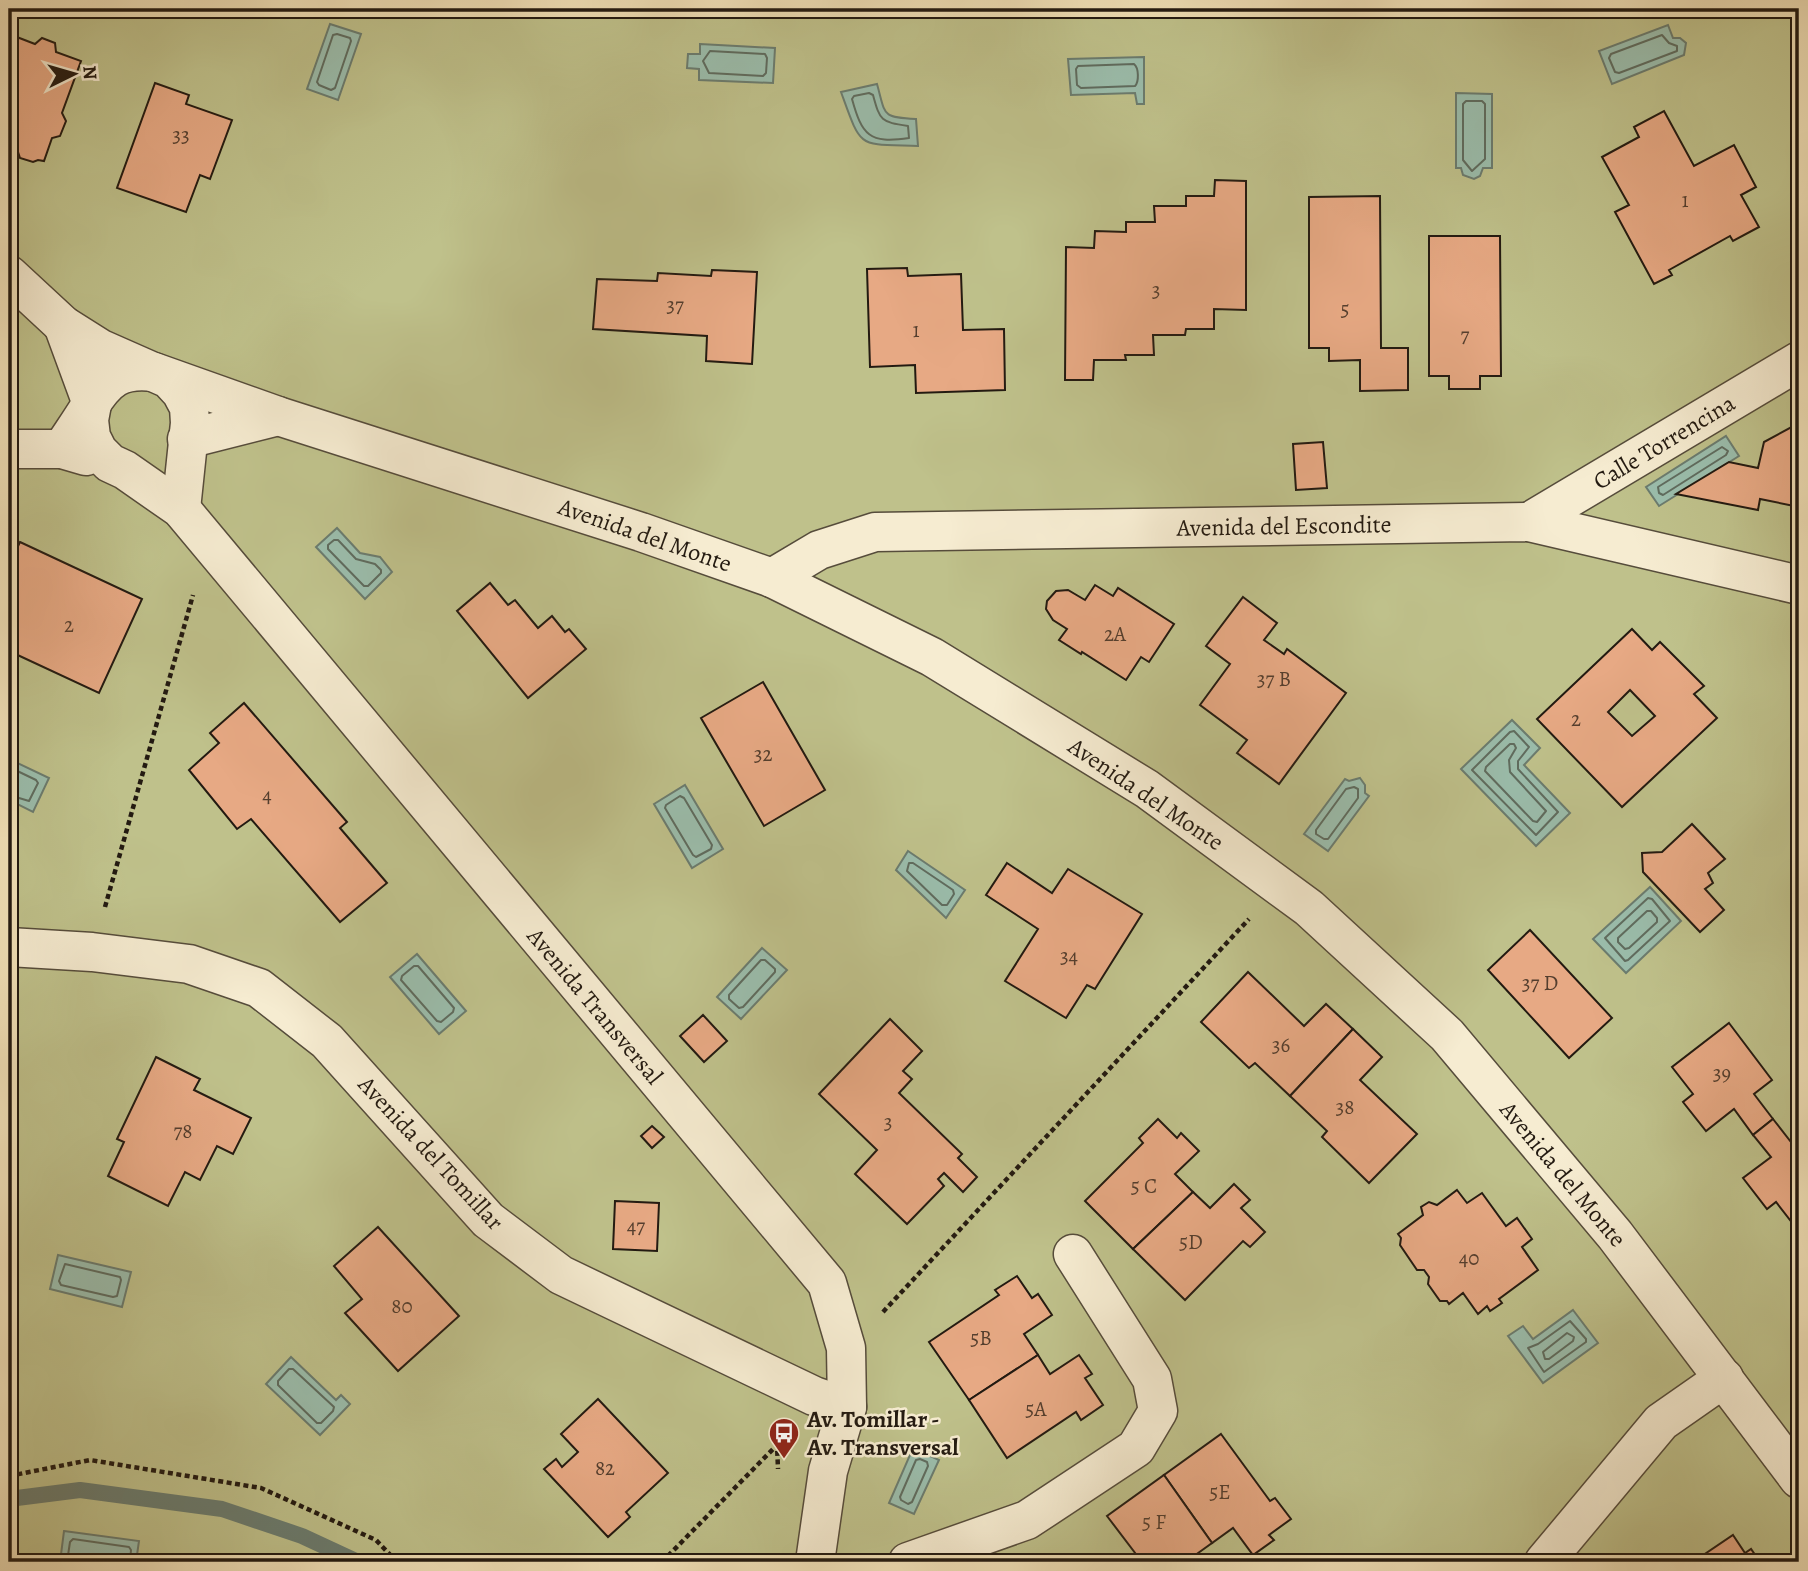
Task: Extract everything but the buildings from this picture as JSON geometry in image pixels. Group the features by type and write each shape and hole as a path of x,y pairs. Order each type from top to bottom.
{"street":[{"name":"Avenida del Monte","path":"9,275 63,325 101,349 169,379 181,392 189,407 187,439"},
{"name":"Avenida del Monte","path":"63,325 92,404"},
{"name":"Calle Torrencina","path":"1529,522 1799,362"},
{"name":"Avenida del Monte","path":"92,404 99,390 110,379 139,370 154,372 278,416 641,532 772,578 943,664 1147,789 1309,908 1447,1035 1615,1235 1799,1479"},
{"path":"62,449 92,404"},
{"path":"92,404 89,420 91,437 98,451 110,463 125,470"},
{"path":"9,449 62,449 96,458 125,470 140,472 155,470 174,458 187,439 278,416"},
{"path":"181,509 187,439"},
{"name":"Avenida Transversal","path":"125,470 181,509 827,1283 846,1348 847,1407 828,1471 815,1562"},
{"name":"Avenida del Escondite","path":"772,578 819,550 874,532 1529,522 1799,585"},
{"name":"Avenida del Tomillar","path":"9,947 92,952 189,964 260,988 327,1041 488,1220 561,1275 814,1396 847,1407"},
{"path":"908,1562 1027,1520 1136,1448 1158,1411 1152,1379 1073,1254"},
{"path":"1544,1562 1661,1422 1724,1378"}],"path":[{"path":"92,952 194,591"},
{"path":"827,1283 879,1316 1257,911"},
{"path":"662,1562 777,1445 779,1471"},
{"path":"9,1476 90,1461 261,1488 376,1539 397,1562"}],"green space":[{"path":"9,9 1799,9 1799,1562 9,1562"}],"water":[{"path":"330,24 361,34 338,100 307,89"},
{"path":"1668,25 1673,38 1680,38 1686,43 1684,55 1612,84 1599,51"},
{"path":"700,44 775,48 773,83 699,80 699,69 687,68 688,54 700,54"},
{"path":"1144,57 1144,104 1137,104 1135,93 1071,95 1068,59"},
{"path":"877,84 887,113 916,119 918,146 872,143 864,140 853,125 841,92"},
{"path":"1456,93 1492,94 1492,168 1483,168 1480,176 1474,179 1463,175 1461,168 1456,168"},
{"path":"1726,436 1739,456 1659,506 1646,487"},
{"path":"337,528 360,553 380,557 392,572 365,599 316,547"},
{"path":"1512,720 1540,748 1524,765 1570,813 1536,846 1461,769"},
{"path":"9,759 49,778 33,812 9,800"},
{"path":"1360,778 1365,785 1365,793 1369,796 1328,851 1304,834 1345,779 1349,781"},
{"path":"685,785 723,849 692,868 654,804"},
{"path":"908,851 965,890 946,918 896,870"},
{"path":"1650,887 1681,921 1626,973 1593,939"},
{"path":"762,948 787,970 741,1019 717,997"},
{"path":"417,954 466,1011 439,1034 390,977"},
{"path":"58,1255 131,1272 122,1307 50,1289"},
{"path":"1573,1310 1598,1343 1543,1383 1508,1336 1523,1326 1533,1339"},
{"path":"291,1357 336,1400 341,1395 350,1404 320,1435 266,1384"},
{"path":"913,1448 939,1460 914,1514 889,1503"},
{"path":"64,1531 139,1541 136,1562 60,1562"}],"waterway":[{"path":"9,1499 80,1490 222,1509 302,1536 358,1562"}],"place":[{"name":"Av. Tomillar - Av. Transversal","path":"784,1460"}]}
